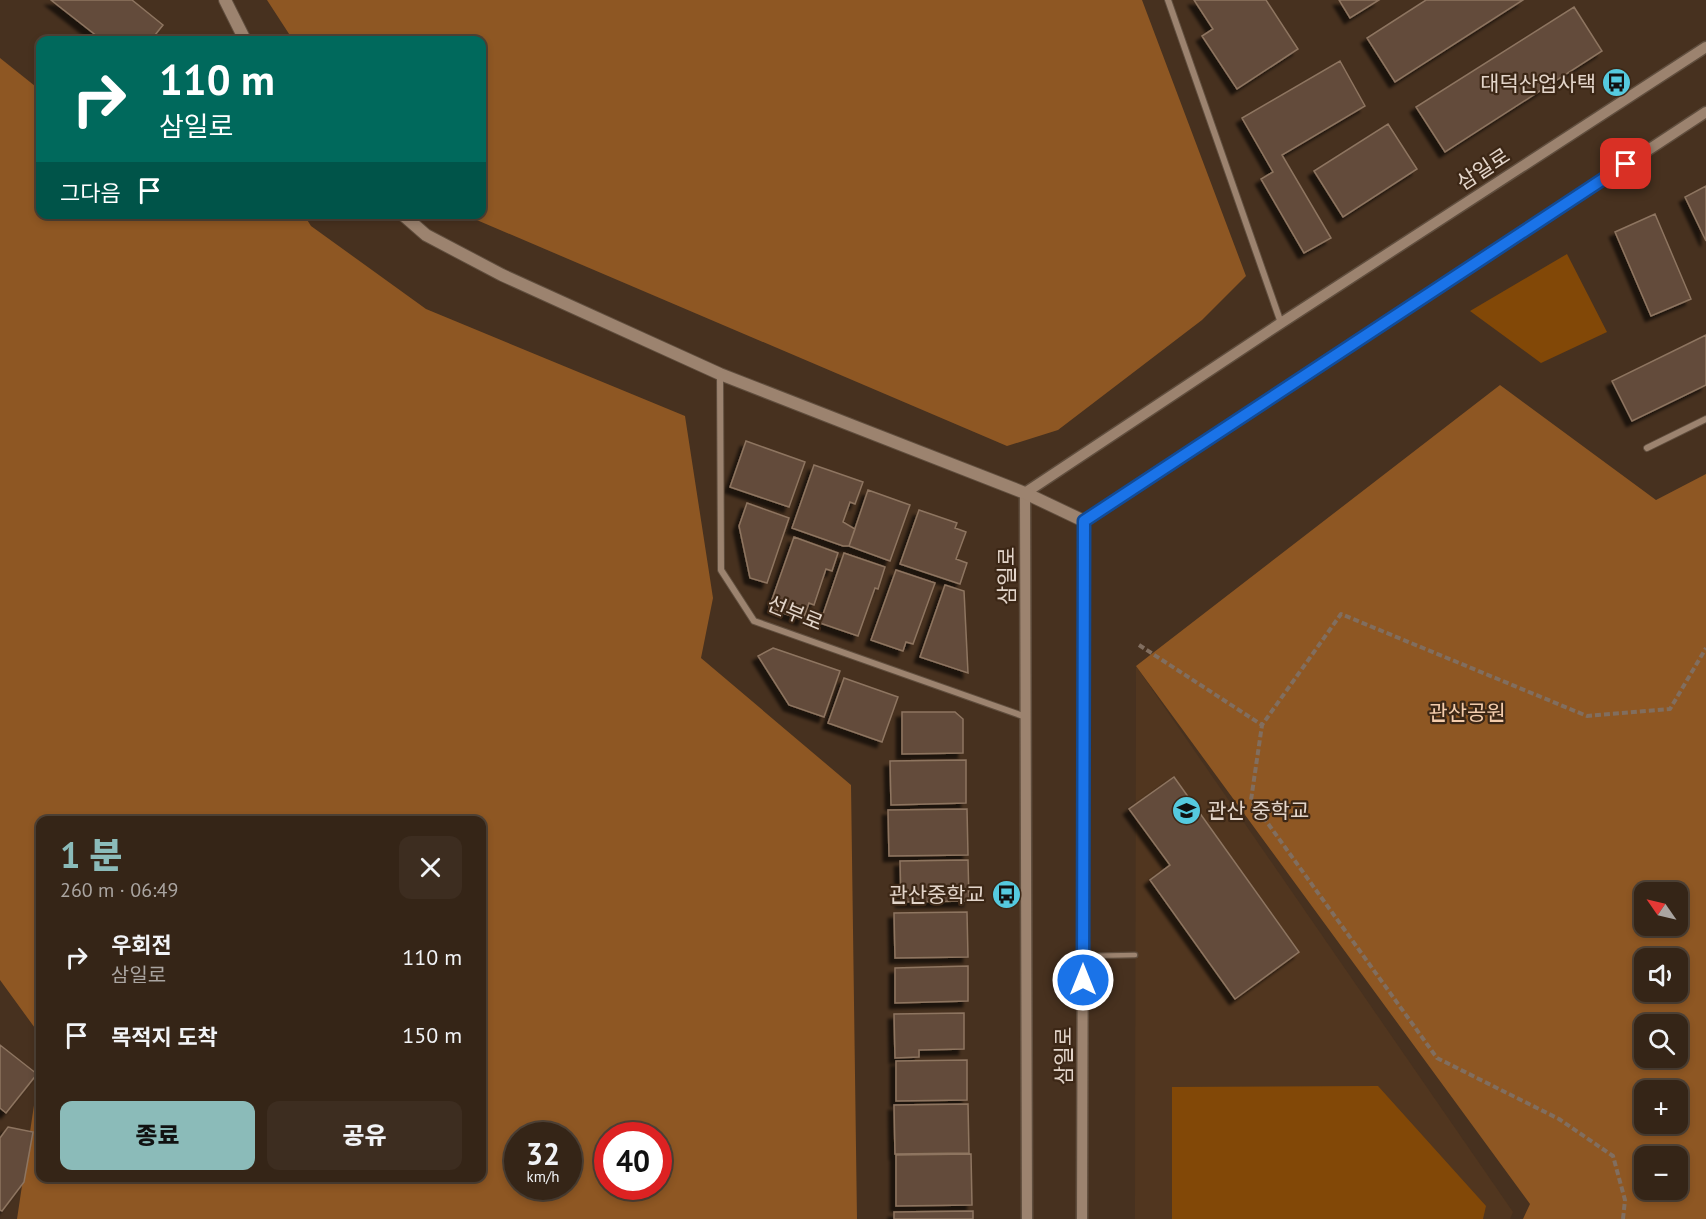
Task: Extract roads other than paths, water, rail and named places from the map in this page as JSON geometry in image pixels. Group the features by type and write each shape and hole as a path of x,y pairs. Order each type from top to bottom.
{"main road":[{"path":"225,0 243,36"},
{"path":"408,219 426,235 502,275 720,374 1025,493 1084,521"}],"street":[{"path":"1168,0 1281,323"},
{"name":"삼일로","path":"1027,1219 1025,493 1281,323 1706,47"},
{"path":"1084,521 1706,112"},
{"name":"선부로","path":"720,374 721,570 754,621 1026,717"},
{"path":"1647,448 1706,419"},
{"name":"삼일로","path":"1082,1219 1084,521"}],"lane":[{"path":"1083,956 1135,955"}],"place":[{"name":"대덕산업사택","path":"1617,83"},
{"name":"관산 중학교","path":"1186,810"},
{"name":"관산중학교","path":"1006,894"}],"park label":[{"name":"관산공원","path":"1467,712"}]}
